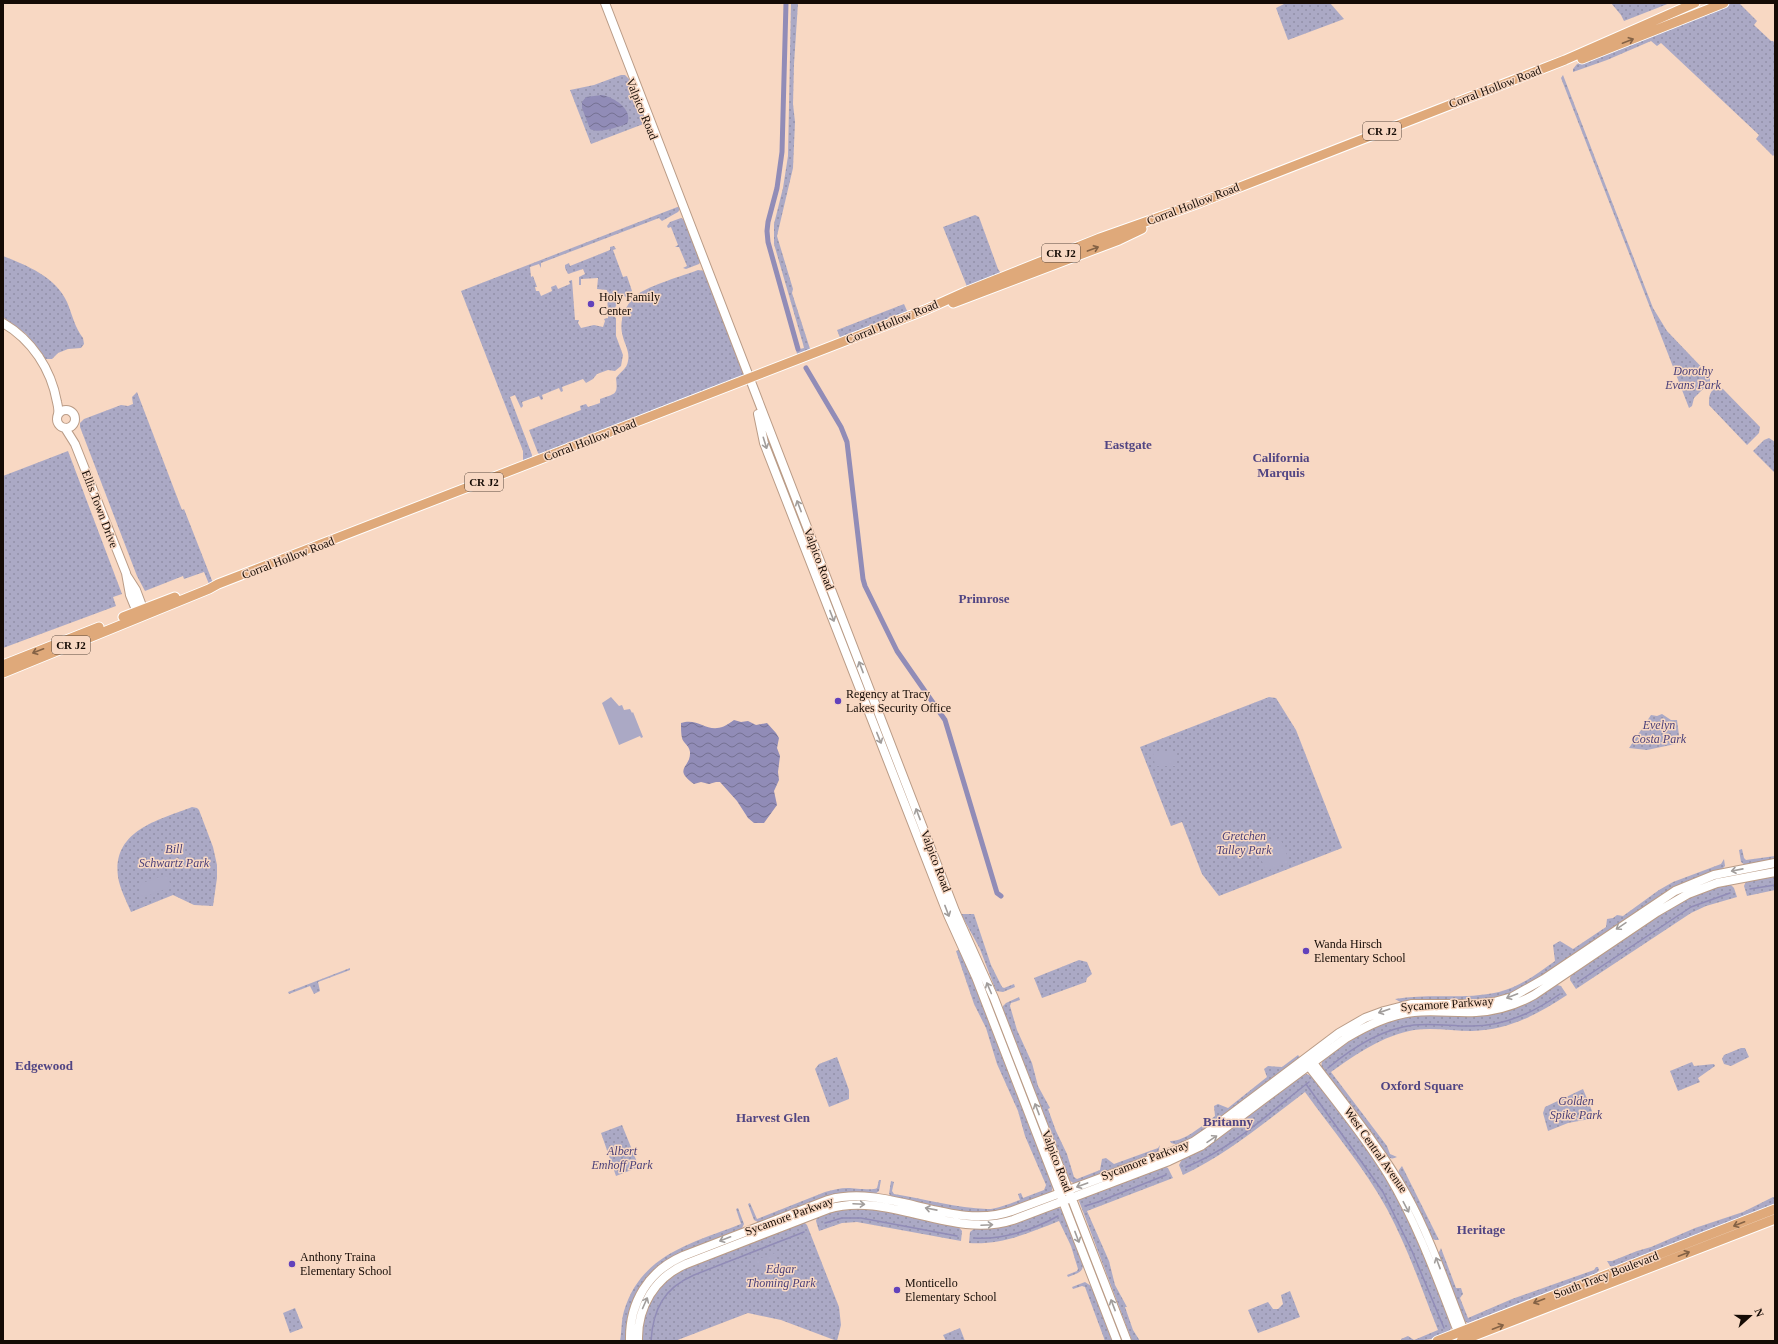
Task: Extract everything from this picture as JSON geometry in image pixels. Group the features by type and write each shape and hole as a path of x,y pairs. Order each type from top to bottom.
{"main road":[{"name":"Valpico Road","path":"603,3 639,102 685,213 957,916 994,999 1127,1341"},
{"name":"Corral Hollow Road","path":"3,673 184,593 218,584 925,310 941,307 971,297 1119,240 1182,213 1199,203 1565,60 1685,5 1695,3"},
{"name":"Corral Hollow Road","path":"1565,60 1577,60 1724,3"},
{"path":"1667,14 1667,20 1671,24"},
{"path":"3,323 22,337 38,355 56,394 68,410 74,415 75,444"},
{"name":"Valpico Road","path":"749,378 748,385 759,416 764,443 951,922 976,977 1117,1341"},
{"path":"56,394 58,423 65,428 75,444"},
{"path":"58,414 61,411 68,410"},
{"path":"65,428 74,423"},
{"name":"Ellis Town Drive","path":"75,444 126,573 134,586 141,613"},
{"name":"Corral Hollow Road","path":"3,664 141,613"},
{"name":"Sycamore Parkway","path":"638,1341 640,1321 645,1304 654,1288 672,1271 686,1264 828,1208 847,1204 864,1204 967,1224 988,1225 1005,1222 1062,1197 1169,1161 1201,1146 1309,1062 1355,1023 1384,1010 1416,1004 1486,1003 1502,1000 1520,993 1675,891 1714,875 1775,863"},
{"name":"Sycamore Parkway","path":"1309,1062 1361,1029 1395,1016 1423,1011 1483,1012 1518,1003 1534,995 1657,912 1688,894 1717,883 1775,872"},
{"name":"Sycamore Parkway","path":"630,1341 631,1318 638,1298 648,1281 666,1265 683,1256 828,1200 851,1196 867,1197 967,1216 988,1217 1006,1214 1062,1197"},
{"name":"South Tracy Boulevard","path":"1463,1337 1775,1209"},
{"name":"South Tracy Boulevard","path":"1437,1341 1463,1337 1775,1219"}],"street":[{"name":"West Central Avenue","path":"1309,1062 1382,1154 1406,1193 1432,1247 1463,1337"}],"green space":[{"path":"791,3 798,3 794,64 793,104 795,122 793,168 777,236 793,289 792,293 811,352 798,357 796,350 804,348 774,244 774,224 783,188 788,156"},
{"path":"1286,3 1330,3 1344,19 1288,40 1276,8"},
{"path":"1611,3 1670,3 1624,21"},
{"path":"1732,3 1739,3 1757,21 1754,25 1775,43 1775,154 1773,156 1756,139 1759,135 1661,43 1657,46 1651,41 1607,60 1573,72 1573,69 1577,64"},
{"path":"621,75 625,75 629,79 646,123 591,144 570,90 594,85"},
{"name":"Dorothy Evans Park","path":"1563,75 1653,308 1667,331 1710,376 1710,382 1694,398 1692,406 1689,408 1561,78"},
{"path":"680,206 681,208 678,212 662,221 659,218 541,263 541,268 539,264 530,267 531,277 533,276 537,287 535,287 536,291 539,291 541,296 552,291 551,287 556,285 558,289 570,284 569,281 572,280 575,320 579,320 578,323 581,328 594,325 603,327 605,321 604,319 608,318 607,290 597,289 598,278 581,279 581,285 579,285 579,277 585,274 583,269 568,274 565,265 569,263 570,266 610,250 610,247 614,246 616,249 613,250 623,277 627,276 632,291 626,297 621,294 612,315 616,318 616,336 623,355 621,366 615,371 608,370 597,374 593,379 586,383 583,379 562,387 563,391 561,392 559,388 542,395 543,399 541,400 539,396 522,402 523,406 521,408 515,395 510,397 532,455 532,460 523,463 523,451 461,291"},
{"path":"975,215 979,217 998,269 1002,275 968,289 943,227"},
{"path":"681,218 685,220 701,261 699,264 686,269 683,268 687,266 679,247 675,247 678,245 671,227 668,228 667,226 670,222"},
{"path":"3,256 40,273 62,293 83,338 84,344 81,348 68,349 58,353 52,359 45,359 26,334 3,317"},
{"path":"698,270 705,271 744,372 742,377 542,456 538,453 529,430 581,410 580,406 586,404 588,407 600,403 600,399 615,393 617,388 616,378 625,368 628,358 628,352 621,325 622,319 626,308 633,298 651,287"},
{"path":"904,304 908,313 841,340 837,330"},
{"name":"Dorothy Evans Park","path":"1718,387 1723,389 1760,427 1759,433 1747,445 1709,405 1709,397 1711,392"},
{"path":"137,392 182,510 184,509 213,583 209,584 204,572 184,579 183,576 145,591 137,576 80,427 80,423 84,419 121,405 128,406 133,404 132,397"},
{"path":"1769,438 1775,442 1775,473 1753,451 1764,440"},
{"path":"68,451 122,594 113,597 116,606 3,648 3,476"},
{"path":"611,697 619,706 622,705 624,710 630,709 632,713 633,712 643,737 641,738 640,736 619,745 602,703"},
{"name":"Gretchen Talley Park","path":"1269,697 1276,698 1296,730 1342,848 1219,896 1202,874 1182,822 1171,826 1140,747"},
{"name":"Evelyn Costa Park","path":"1662,714 1671,720 1677,720 1680,743 1647,750 1629,748 1651,715 1657,716"},
{"path":"1155,751 1176,751 1176,766 1155,766 1153,753"},
{"name":"Bill Schwartz Park","path":"192,807 199,810 213,847 217,865 217,878 213,906 194,905 173,895 131,912 118,877 118,861 122,848 140,829 153,822"},
{"path":"1280,838 1290,862 1266,871 1256,847"},
{"path":"1742,849 1746,860 1775,856 1775,860 1745,865 1741,862 1739,850"},
{"path":"1724,859 1725,866 1721,870 1694,879 1535,981 1510,994 1495,998 1472,1001 1425,1001 1402,1003 1395,999 1421,996 1473,996 1507,990 1528,979 1555,961 1553,945 1560,941 1573,949 1606,927 1607,919 1613,918 1617,915 1623,916 1659,890 1673,882 1721,864"},
{"path":"1775,875 1775,890 1747,896 1744,886 1746,881"},
{"path":"162,876 168,877 170,883 168,888 147,896 141,895 139,889 142,883"},
{"path":"1730,884 1734,888 1737,897 1706,906 1691,913 1576,989 1570,980 1571,974 1627,934 1667,909 1688,898"},
{"path":"961,914 974,914 991,965 1002,987 1004,988 1014,984 1015,987 1003,992 996,991 980,949"},
{"path":"961,949 1053,1187 1051,1193 1002,1212 967,1213 894,1199 889,1194 891,1181 894,1182 892,1191 894,1194 953,1205 991,1209 1020,1200 1018,1194 1021,1193 1023,1198 1044,1190 1046,1185 1025,1136 1018,1111 997,1064 986,1028 974,1004 956,951"},
{"path":"1079,960 1087,962 1092,974 1087,978 1086,982 1042,998 1034,978"},
{"path":"350,968 350,970 318,982 320,991 314,994 310,986 289,994 288,992"},
{"path":"1557,985 1561,986 1567,995 1545,1009 1522,1020 1498,1028 1485,1030 1472,1031 1428,1029 1402,1033 1391,1036 1371,1046 1331,1072 1387,1146 1390,1154 1397,1157 1396,1158 1390,1158 1387,1156 1321,1068 1322,1061 1333,1052 1357,1036 1383,1023 1410,1015 1474,1015"},
{"path":"1019,997 1020,1000 1011,1003 1010,1006 1017,1030 1032,1063 1038,1086 1050,1108 1048,1109 1067,1154 1074,1177 1077,1179 1100,1170 1102,1159 1106,1158 1114,1164 1158,1148 1160,1145 1158,1153 1075,1184 1070,1181 1003,1010 1003,1006 1006,1003"},
{"path":"999,1018 1048,1148 1043,1139 999,1028 997,1019"},
{"path":"1741,1048 1745,1048 1749,1057 1731,1066 1724,1064 1722,1059 1724,1055"},
{"path":"1298,1055 1301,1059 1196,1136 1178,1145 1171,1143 1170,1141 1175,1141 1187,1136 1215,1116 1214,1106 1218,1104 1228,1108 1267,1077 1264,1069 1268,1066 1282,1067"},
{"path":"837,1057 849,1090 849,1099 829,1107 815,1069 819,1064"},
{"path":"1692,1062 1694,1066 1714,1064 1715,1066 1698,1078 1700,1082 1678,1091 1670,1071"},
{"path":"1307,1074 1311,1076 1365,1147 1403,1208 1411,1224 1452,1326 1444,1335 1430,1339 1401,1341 1401,1339 1408,1336 1414,1340 1438,1330 1408,1254 1387,1209 1368,1178 1305,1092 1231,1147 1200,1167 1183,1175 1179,1165 1182,1159 1215,1141 1303,1075"},
{"name":"Golden Spike Park","path":"1583,1089 1595,1118 1568,1123 1548,1131 1543,1113 1545,1107"},
{"name":"Albert Emhoff Park","path":"622,1125 639,1167 616,1176 601,1133"},
{"path":"1164,1166 1168,1168 1173,1178 1087,1211 1109,1261 1115,1285 1127,1307 1125,1307 1133,1330 1140,1341 1132,1341 1079,1201 1080,1198"},
{"path":"1402,1166 1439,1240 1431,1238 1398,1174"},
{"path":"879,1180 881,1180 879,1191 875,1194 851,1193 834,1195 760,1223 754,1220 748,1204 750,1203 757,1219 836,1189 875,1189 877,1188"},
{"path":"1773,1197 1775,1198 1775,1205 1614,1267 1610,1266 1607,1261 1612,1261 1651,1247 1695,1228 1743,1212"},
{"path":"862,1207 957,1225 962,1231 961,1241 857,1222 842,1223 819,1231 816,1221 817,1217 827,1212"},
{"path":"1058,1207 1062,1210 1083,1265 1082,1270 1076,1274 1068,1277 1067,1275 1077,1271 1078,1269 1071,1246 1059,1221 1026,1234 1004,1240 969,1243 970,1232 975,1228"},
{"path":"738,1208 744,1224 741,1230 648,1278 627,1341 620,1341 624,1311 632,1292 643,1276 656,1263 671,1253 687,1245 741,1224 736,1209"},
{"name":"Edgar Thoming Park","path":"804,1222 807,1225 839,1307 841,1325 837,1341 781,1320 748,1313 675,1341 642,1341 643,1316 654,1293 677,1271"},
{"path":"1441,1248 1456,1288 1461,1288 1463,1294 1460,1298 1468,1318 1512,1299 1594,1270 1596,1267 1598,1267 1599,1270 1595,1275 1468,1323 1464,1321 1438,1254"},
{"path":"775,1253 779,1263 760,1271 756,1260"},
{"path":"1085,1282 1091,1286 1113,1341 1105,1341 1085,1287 1082,1286 1073,1289 1072,1287"},
{"path":"1290,1291 1300,1317 1258,1333 1248,1310 1268,1302 1273,1309 1278,1309 1283,1304 1281,1295"},
{"path":"295,1308 303,1328 290,1333 283,1313"},
{"path":"960,1328 965,1341 946,1341 943,1335"}],"water":[{"path":"602,95 617,101 625,109 628,113 627,124 598,131 590,129 582,108 582,102 586,97"},
{"path":"734,720 741,722 748,721 756,725 767,723 779,738 777,748 780,756 778,772 779,780 774,791 777,805 764,823 754,823 748,818 737,801 720,782 709,784 701,782 694,784 688,779 683,771 690,757 690,752 682,738 681,723 695,722 712,728 718,728 725,726"}],"waterway":[{"path":"786,3 782,152 777,188 767,231 768,242 798,349"},
{"path":"806,368 841,427 847,442 865,586 897,651 945,720 997,893 1001,896"},
{"path":"1750,889 1775,885"},
{"path":"1578,982 1691,907 1730,893"},
{"path":"1328,1068 1357,1046 1390,1030 1421,1024 1469,1026 1493,1024 1517,1018 1550,1001 1560,994"},
{"path":"1186,1167 1235,1140 1309,1082"},
{"path":"1306,1084 1383,1192 1412,1251 1444,1328"},
{"path":"1085,1206 1166,1175"},
{"path":"974,1238 1006,1236 1028,1230 1058,1216"},
{"path":"825,1223 842,1218 861,1218 957,1236"},
{"path":"651,1341 654,1319 658,1309 662,1301 675,1286 694,1275 804,1232"}],"place":[{"name":"Holy Family Center","path":"591,304"},
{"name":"Regency at Tracy Lakes Security Office","path":"838,701"},
{"name":"Wanda Hirsch Elementary School","path":"1306,951"},
{"name":"Anthony Traina Elementary School","path":"292,1264"},
{"name":"Monticello Elementary School","path":"897,1290"}],"district":[{"name":"Eastgate","path":"1128,444"},
{"name":"California Marquis","path":"1281,464"},
{"name":"Primrose","path":"984,598"},
{"name":"Edgewood","path":"44,1065"},
{"name":"Oxford Square","path":"1422,1085"},
{"name":"Harvest Glen","path":"773,1117"},
{"name":"Britanny","path":"1228,1121"},
{"name":"Heritage","path":"1481,1229"}]}
